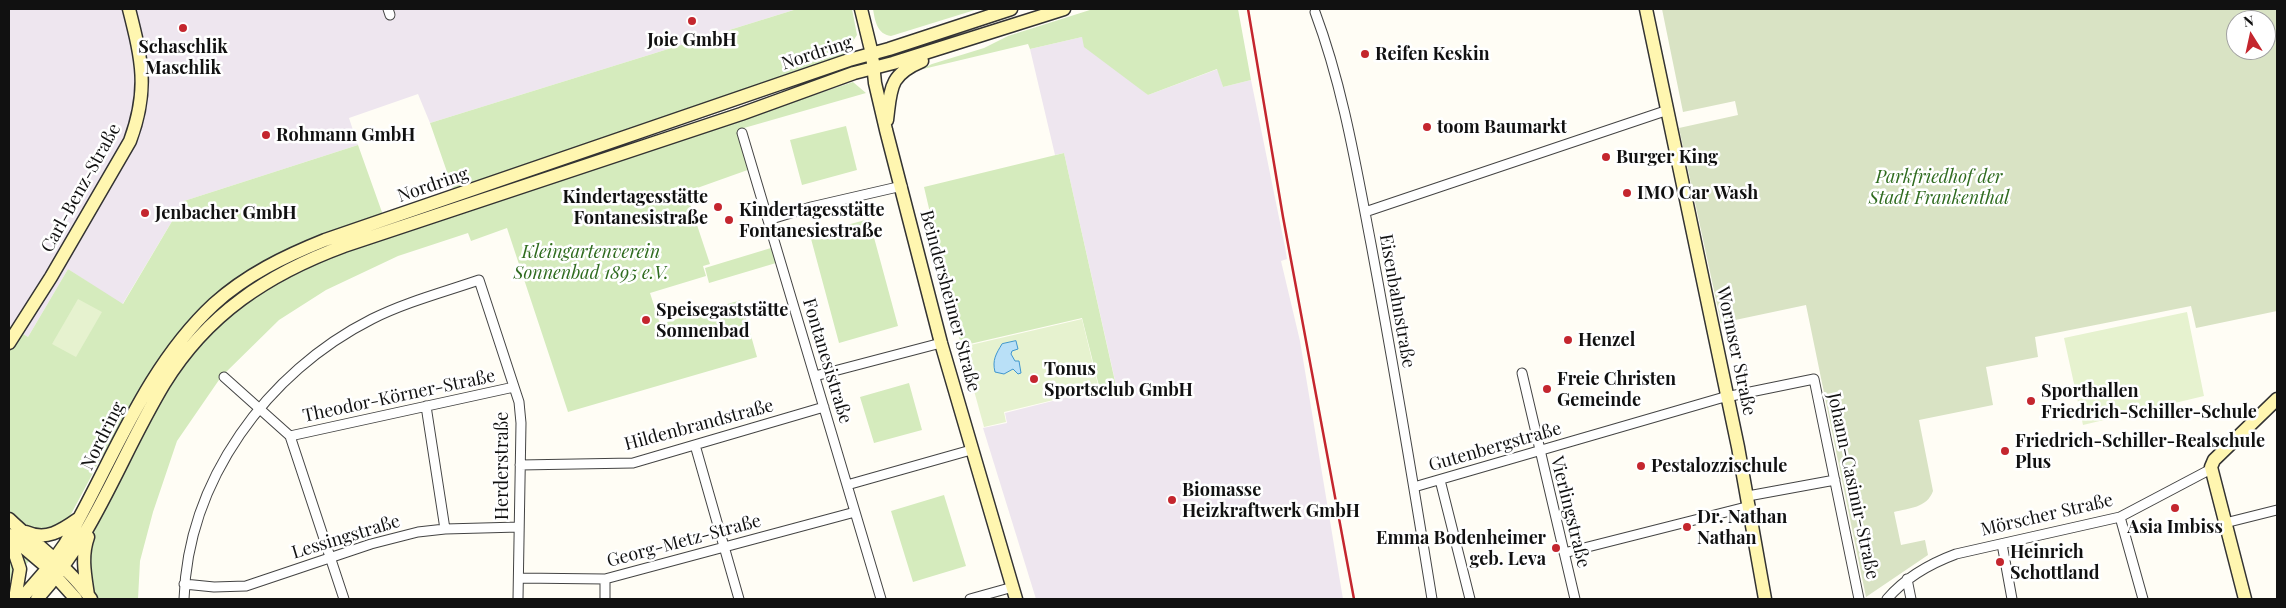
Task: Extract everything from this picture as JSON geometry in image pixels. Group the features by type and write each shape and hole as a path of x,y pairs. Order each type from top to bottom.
{"main road":[{"name":"Carl-Benz-Straße","path":"9,343 51,277 130,141 138,120 143,75 141,57 129,9"},
{"name":"Beindersheimer Straße","path":"861,9 872,54 886,130 941,343 1014,593"},
{"name":"Nordring","path":"37,599 55,569 149,385 178,342 216,303 260,271 325,240 872,54 1011,9"},
{"name":"Nordring","path":"21,599 55,569 96,516 164,384 185,354 226,311 272,278 295,266 344,246 874,68 1064,9"},
{"name":"Wormser Straße","path":"1646,9 1728,396 1749,501 1765,599"},
{"name":"Nordring","path":"886,130 890,90 898,74 906,67 1011,25"},
{"name":"Mörscher Straße","path":"2211,469 2214,460 2277,399"},
{"path":"2211,469 2245,599"},
{"path":"85,598 84,554 96,516"},
{"path":"13,534 51,535 80,518"},
{"path":"9,519 20,569 15,599"},
{"path":"13,534 55,569 85,598"}],"street":[{"name":"Eisenbahnstraße","path":"1315,12 1328,48 1342,98 1414,487 1432,599"},
{"path":"1364,212 1668,110"},
{"name":"Fontanesistraße","path":"742,133 881,599"},
{"path":"768,220 811,207 902,186"},
{"name":"Herderstraße","path":"260,408 298,369 340,337 373,319 413,302 479,280 519,402 521,423 518,599"},
{"path":"815,376 941,343"},
{"name":"Vierlingstraße","path":"1522,373 1575,599"},
{"path":"224,377 290,436 344,599"},
{"name":"Gutenbergstraße","path":"1414,487 1728,396 1814,379"},
{"name":"Johann-Casimir-Straße","path":"1814,379 1859,599"},
{"name":"Theodor-Körner-Straße","path":"290,436 514,387"},
{"path":"426,406 445,529"},
{"name":"Hildenbrandstraße","path":"520,465 633,463 824,407"},
{"path":"184,599 184,584 196,526 208,492 219,468 238,436 260,408"},
{"path":"695,445 739,599"},
{"path":"847,485 972,450"},
{"name":"Mörscher Straße","path":"1887,599 1907,579 1937,561 1956,554 2120,517 2211,469"},
{"path":"1440,480 1470,599"},
{"path":"1564,553 1749,501 1835,480"},
{"path":"2224,523 2277,510"},
{"name":"Georg-Metz-Straße","path":"519,578 605,580 855,512"},
{"path":"2120,517 2143,599"},
{"name":"Lessingstraße","path":"184,584 214,587 246,586 396,537 445,529 519,526"},
{"path":"2002,544 2012,599"},
{"path":"1907,579 1911,599"},
{"path":"605,580 605,599"},
{"path":"970,599 1014,593"}],"shaded area":[{"path":"9,9 797,9 430,123 418,94 349,118 358,145 184,201 122,305 68,269 28,337 9,325"},
{"path":"1082,37 1148,95 1218,69 1223,87 1251,80 1285,247 1287,259 1281,261 1300,341 1343,599 1036,599 983,428 1007,423 1005,413 1116,385 1064,153 1055,155 1030,49"}],"green space":[{"path":"797,9 852,9 857,35 842,58 454,192 430,123"},
{"path":"873,9 978,9 891,36 886,35 880,30"},
{"path":"1093,9 1238,9 1251,80 1223,87 1217,69 1148,95 1084,47 1082,37 1030,49 1028,44 919,70 932,64 984,48 1008,36"},
{"name":"Parkfriedhof der Stadt Frankenthal","path":"1662,9 2277,9 2277,311 2196,328 2191,306 2035,337 2038,357 1986,367 1993,405 1919,420 1933,491 1930,497 1922,504 1894,512 1901,545 1925,540 1928,555 1866,597 1806,305 1721,323 1679,128 1738,115 1735,101 1683,112"},
{"name":"Kleingartenverein Sonnenbad 1895 e.V.","path":"853,82 866,93 744,128 756,167 686,192 710,264 703,266 706,276 650,293 660,324 741,300 757,357 568,412 507,228 471,241 468,233 398,256 326,290 279,320 221,377 177,441 153,512 140,561 138,599 97,599 91,584 89,566 90,548 94,531 144,429 173,380 208,335 264,288 321,260"},
{"path":"846,126 857,170 802,185 790,140"},
{"path":"358,145 383,215 235,281 101,458 69,518 9,583 9,325 28,337 68,269 123,304 184,201"},
{"path":"1064,153 1116,386 1100,390 1082,318 961,346 924,187"},
{"path":"869,219 898,326 839,343 810,235"},
{"path":"771,248 776,263 709,283 705,268"},
{"path":"78,299 102,312 76,357 52,344"},
{"path":"2187,312 2204,396 2083,425 2064,338"},
{"name":"Tonus Sportsclub GmbH","path":"1082,319 1099,389 1004,412 1006,422 984,427 962,347"},
{"path":"909,383 922,430 874,443 860,397"},
{"path":"944,495 966,566 913,582 891,511"}],"water":[{"path":"1016,341 1018,349 1012,351 1011,354 1015,361 1019,361 1021,373 1018,374 1013,369 1004,374 995,372 995,357 1002,344"}],"railway":[{"path":"1248,9 1283,217 1354,599"}],"place":[{"name":"Joie GmbH","path":"692,21"},
{"name":"Schaschlik Maschlik","path":"183,28"},
{"name":"Reifen Keskin","path":"1365,54"},
{"name":"toom Baumarkt","path":"1427,127"},
{"name":"Rohmann GmbH","path":"266,135"},
{"name":"Burger King","path":"1606,157"},
{"name":"IMO Car Wash","path":"1627,193"},
{"name":"Kindertagesstätte Fontanesistraße","path":"718,207"},
{"name":"Jenbacher GmbH","path":"145,213"},
{"name":"Kindertagesstätte Fontanesiestraße","path":"729,220"},
{"name":"Speisegaststätte Sonnenbad","path":"646,320"},
{"name":"Henzel","path":"1568,340"},
{"name":"Tonus Sportsclub GmbH","path":"1034,379"},
{"name":"Freie Christen Gemeinde","path":"1547,389"},
{"name":"Sporthallen Friedrich-Schiller-Schule","path":"2031,401"},
{"name":"Friedrich-Schiller-Realschule Plus","path":"2005,451"},
{"name":"Pestalozzischule","path":"1641,466"},
{"name":"Biomasse Heizkraftwerk GmbH","path":"1172,500"},
{"name":"Asia Imbiss","path":"2175,508"},
{"name":"Dr. Nathan Nathan","path":"1687,527"},
{"name":"Emma Bodenheimer geb. Leva","path":"1556,548"},
{"name":"Heinrich Schottland","path":"2000,562"}]}
